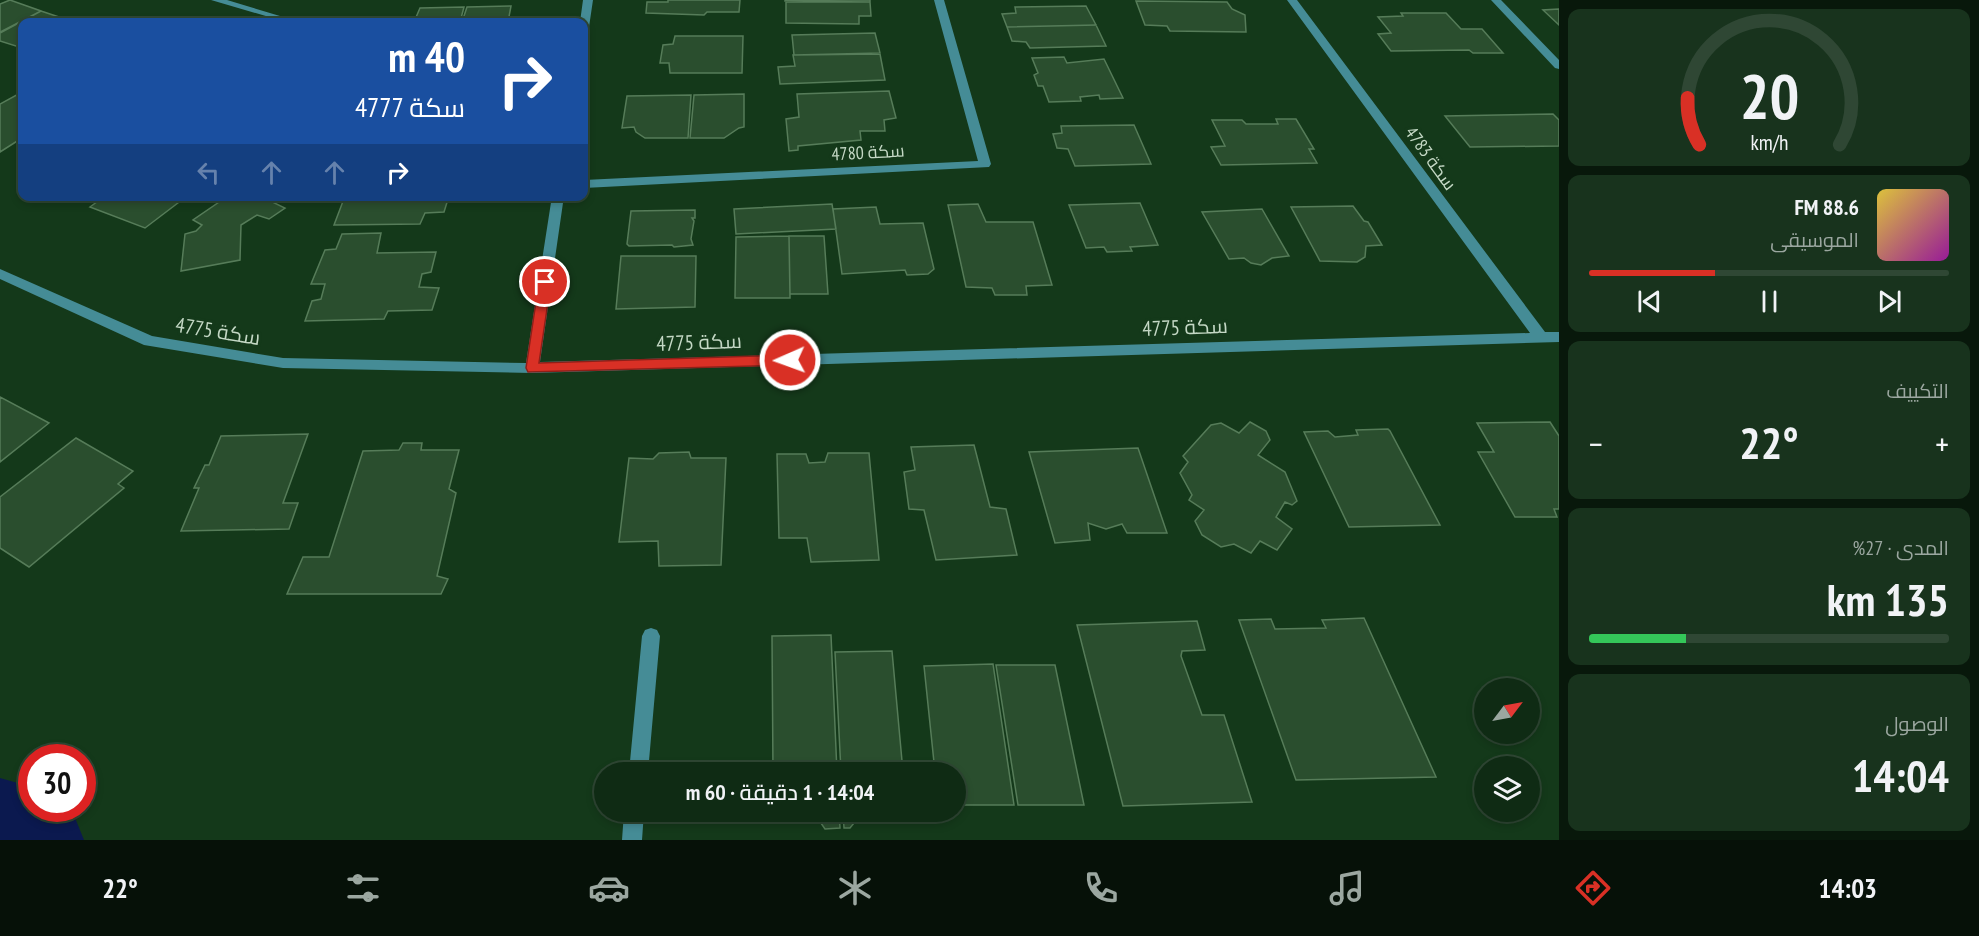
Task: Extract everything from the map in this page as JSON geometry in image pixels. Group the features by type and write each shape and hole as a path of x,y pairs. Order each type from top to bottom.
{"street":[{"path":"216,0 281,18"},
{"path":"585,18 588,0"},
{"name":"سكة 4780","path":"588,184 985,164 939,0"},
{"name":"سكة 4783","path":"1292,0 1541,338"},
{"path":"1496,0 1559,66"},
{"path":"532,368 557,201"},
{"name":"سكة 4775","path":"0,274 149,341 283,363 532,368 1559,337"},
{"path":"639,762 651,636"},
{"path":"632,840 633,822"}],"building":[{"path":"10,0 41,11 27,18 18,18 18,23 0,32 0,4"},
{"path":"668,0 740,0 739,12 707,12 704,15 646,13 647,2 668,2"},
{"path":"870,0 870,2 785,1"},
{"path":"1136,1 1227,2 1232,9 1245,15 1246,32 1170,31 1167,26 1145,25"},
{"path":"786,2 870,2 871,16 859,16 859,24 786,23"},
{"path":"511,6 509,18 463,18 467,7"},
{"path":"1086,6 1096,25 1007,27 1002,14 1016,13 1015,7"},
{"path":"464,7 461,18 416,18 420,8"},
{"path":"1559,9 1559,25 1543,10"},
{"path":"41,11 62,18 28,18"},
{"path":"1401,13 1446,13 1461,29 1482,29 1503,53 1473,53 1469,50 1391,51 1378,34 1391,33 1378,17 1403,16"},
{"path":"18,23 18,47 0,41 0,33"},
{"path":"1096,25 1106,46 1030,48 1026,42 1012,41 1007,27"},
{"path":"875,33 880,53 794,55 792,35"},
{"path":"675,36 743,36 742,73 670,73 669,63 660,63 663,45 673,44"},
{"path":"880,54 885,80 780,84 778,67 795,66 793,55"},
{"path":"1064,57 1067,63 1104,59 1123,98 1100,99 1099,95 1080,97 1081,101 1049,102 1043,86 1038,86 1034,75 1038,73 1032,58"},
{"path":"889,91 896,118 884,120 885,131 860,131 861,140 798,146 798,150 789,151 786,119 799,117 797,94"},
{"path":"18,94 18,141 0,152 0,104"},
{"path":"744,94 744,127 724,138 690,138 694,95"},
{"path":"691,95 688,138 645,138 636,132 634,127 622,128 627,96"},
{"path":"1553,114 1559,120 1559,146 1470,147 1445,116"},
{"path":"1276,119 1296,119 1314,149 1309,149 1317,163 1221,165 1211,147 1225,146 1212,120 1242,120 1246,124 1278,124"},
{"path":"1134,125 1151,164 1075,166 1068,149 1057,148 1053,134 1062,133 1061,126"},
{"path":"98,201 180,201 145,228 90,207"},
{"path":"221,201 270,201 285,208 269,219 257,215 241,225 240,260 181,271 185,234 196,231 202,225 193,220"},
{"path":"343,201 447,201 444,212 425,213 420,224 334,225"},
{"path":"1140,203 1158,245 1130,247 1132,251 1107,252 1104,247 1086,248 1069,205"},
{"path":"832,204 836,229 736,234 734,209"},
{"path":"978,204 986,222 1033,222 1052,285 1026,286 1027,295 995,295 992,288 966,287 948,205"},
{"path":"1353,206 1364,221 1368,222 1382,245 1366,246 1365,257 1357,262 1320,261 1291,207"},
{"path":"876,207 880,224 923,223 934,269 928,274 907,275 905,270 842,274 833,209"},
{"path":"1262,209 1289,256 1272,258 1261,265 1251,263 1244,258 1229,259 1202,212"},
{"path":"695,210 695,218 692,218 694,221 691,239 693,245 674,247 672,245 629,246 627,244 631,211"},
{"path":"381,233 377,253 436,252 431,272 422,274 419,287 439,288 432,310 388,311 384,319 305,321 312,301 321,299 325,284 311,284 325,250 336,249 342,234"},
{"path":"789,236 824,236 828,294 790,294"},
{"path":"789,236 790,298 735,298 736,237"},
{"path":"621,256 696,256 695,307 616,309"},
{"path":"0,397 49,423 0,462"},
{"path":"1250,422 1266,431 1270,440 1258,455 1285,472 1297,501 1292,505 1285,502 1276,517 1292,529 1277,550 1260,541 1251,553 1234,544 1221,547 1202,535 1195,521 1204,510 1189,500 1192,495 1180,473 1188,462 1183,456 1211,425 1221,423 1239,433"},
{"path":"1550,422 1559,436 1559,509 1554,509 1557,517 1515,517 1478,452 1494,452 1477,423"},
{"path":"1388,429 1440,525 1349,527 1304,432 1328,431 1335,437 1358,435 1356,430"},
{"path":"308,434 283,503 298,503 289,529 181,531 199,488 194,488 205,465 209,465 221,436"},
{"path":"76,438 133,471 118,484 124,488 29,567 0,548 0,497"},
{"path":"403,443 422,443 421,450 459,450 449,489 456,493 437,576 448,579 441,594 287,594 303,557 329,557 363,451 399,450"},
{"path":"974,445 990,507 1006,509 1017,555 936,560 924,510 909,509 904,472 915,470 911,447"},
{"path":"1138,448 1167,533 1127,533 1122,524 1106,529 1088,523 1090,540 1055,543 1029,452"},
{"path":"689,452 691,458 726,458 721,565 659,566 658,541 619,542 629,458 653,459 659,453"},
{"path":"828,453 869,453 879,560 811,562 807,538 779,538 777,454 806,454 809,463 825,462"},
{"path":"1364,618 1436,777 1296,780 1239,620 1271,619 1275,629 1326,628 1322,620"},
{"path":"1197,621 1205,650 1182,651 1181,656 1202,715 1224,715 1252,802 1123,806 1077,625"},
{"path":"831,635 837,762 773,762 772,636"},
{"path":"892,651 902,762 840,762 835,652"},
{"path":"993,664 1014,805 966,805 966,762 934,762 924,666"},
{"path":"996,665 1055,665 1084,805 1018,805"},
{"path":"820,822 840,822 840,828 825,829"},
{"path":"844,822 855,822 850,828 844,828"}],"waterway":[{"path":"0,831 30,840"}],"route":[{"path":"545,282 532,368 790,360"}]}
